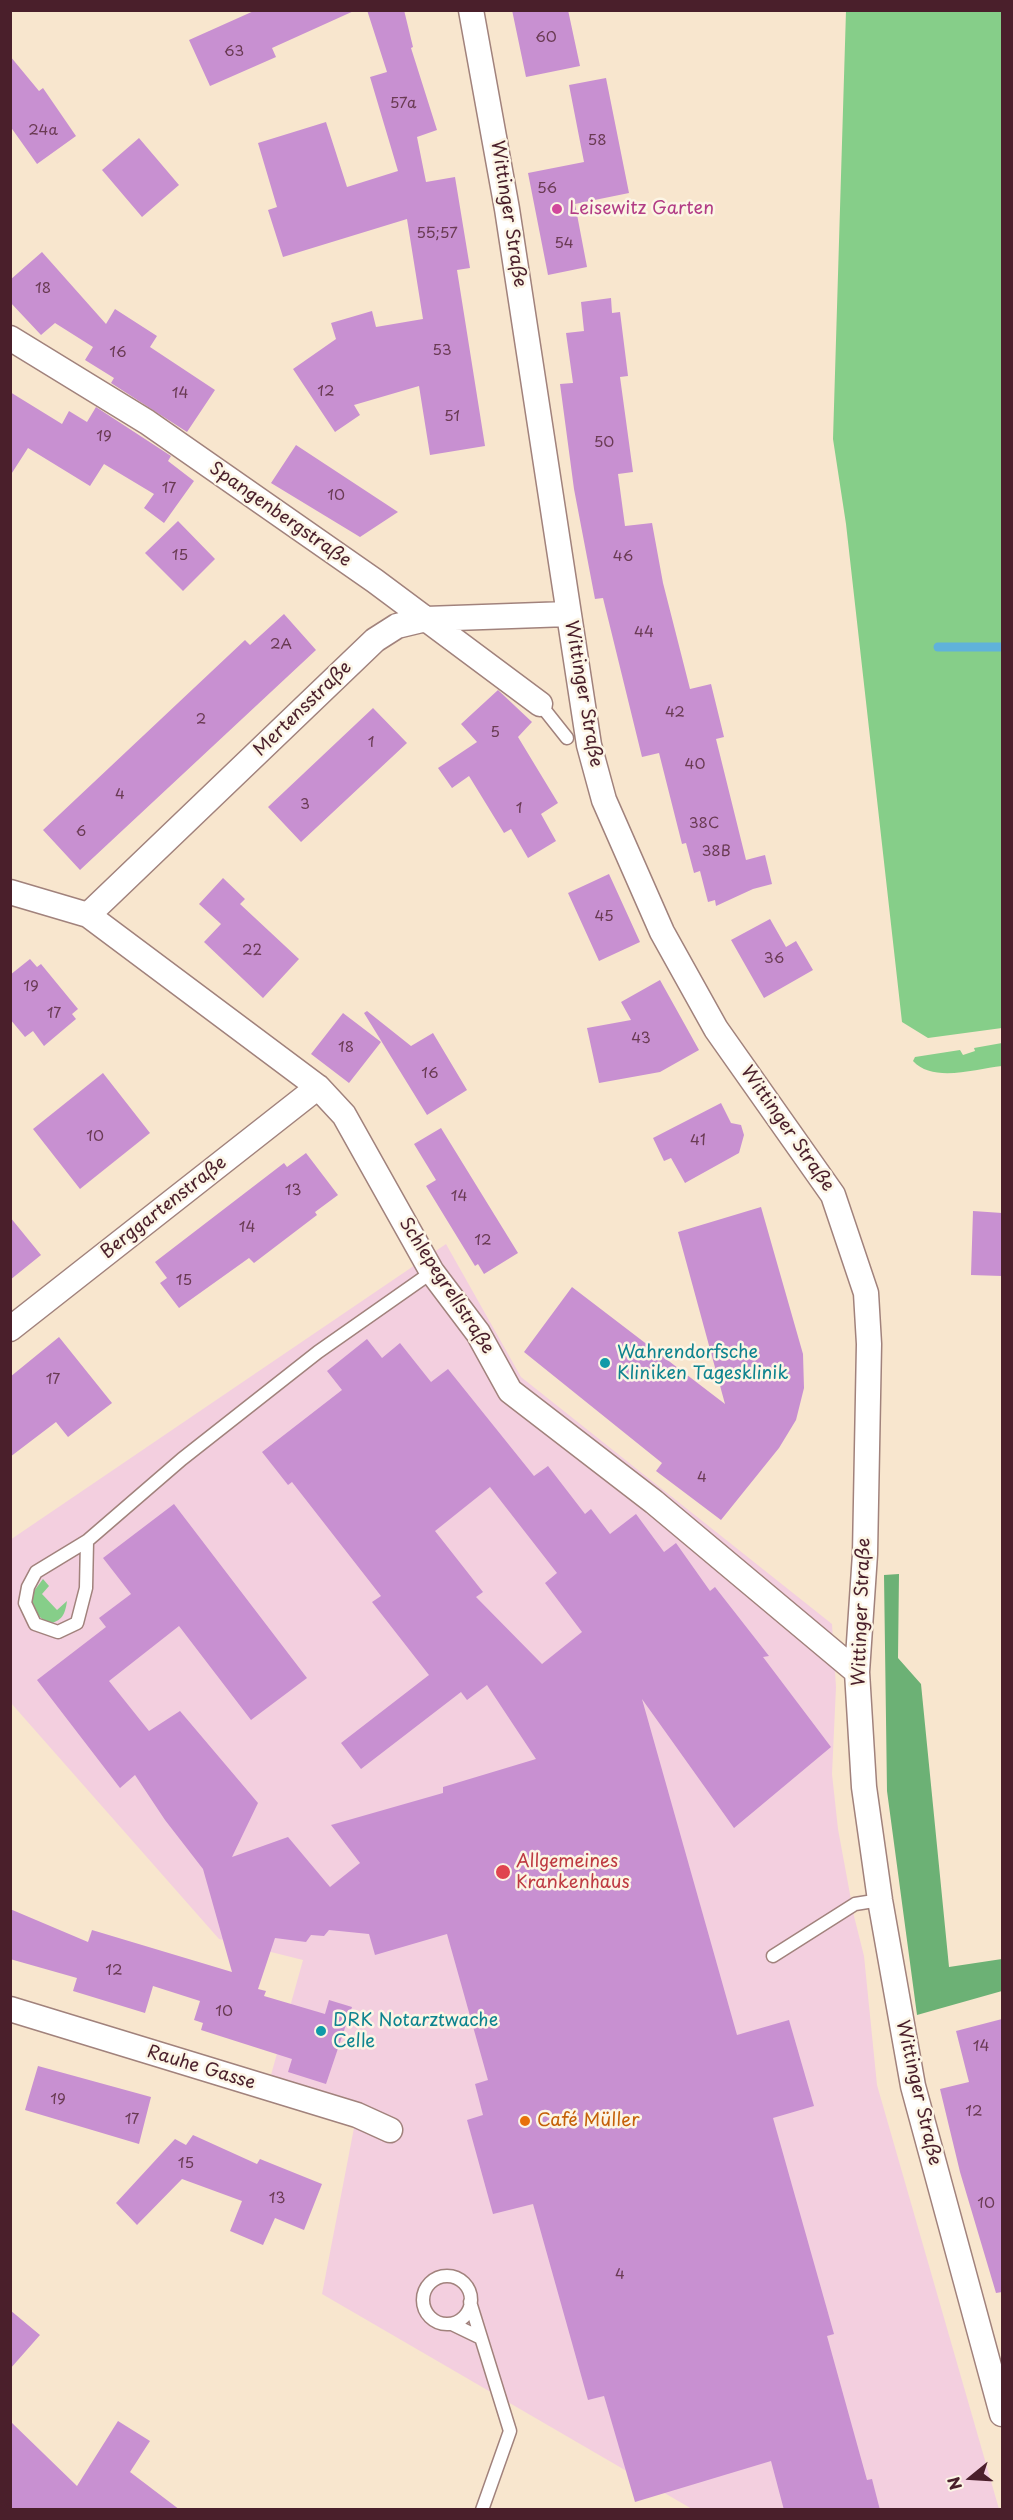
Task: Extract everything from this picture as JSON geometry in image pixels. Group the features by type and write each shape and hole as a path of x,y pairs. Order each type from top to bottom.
{"street":[{"name":"Wittinger Straße","path":"471,10 504,186 568,614 590,745 604,800 662,932 716,1029 833,1195 866,1293 869,1344 866,1531 857,1672 864,1787 880,1900 913,2086 1002,2414"},
{"name":"Spangenbergstraße","path":"10,338 147,422 426,619 540,704"},
{"name":"Mertensstraße","path":"87,915 375,640 397,626 426,619 568,614"},
{"name":"Schlepegrellstraße","path":"10,892 87,915 318,1087 344,1115 432,1272 478,1333 510,1391 654,1502 857,1672"},
{"name":"Berggartenstraße","path":"10,1329 318,1087"},
{"name":"Rauhe Gasse","path":"10,2009 357,2115 390,2130"}],"lane":[{"path":"540,704 567,738"},
{"path":"87,1541 86,1588 77,1623 58,1632 35,1624 25,1603 28,1587 36,1572 87,1541 182,1459 318,1352 432,1272"},
{"path":"773,1956 855,1904 880,1900"},
{"path":"481,2338 452,2324 436,2322 425,2311 423,2296 431,2283 446,2277 454,2278 466,2287 510,2431 482,2510"},
{"path":"452,2324 465,2316 470,2302"}],"shaded area":[{"name":"Allgemeines Krankenhaus","path":"446,1244 521,1377 832,1624 836,1687 832,1774 838,1829 864,1956 877,2085 999,2509 692,2509 322,2294 359,2102 271,2075 303,1960 219,1939 11,1703 10,1540"}],"green space":[{"path":"846,11 1002,11 1002,1028 928,1038 902,1022 846,524 833,439"},
{"path":"1002,1043 1002,1066 967,1072 943,1073 921,1068 913,1061 915,1057 960,1050 963,1055 975,1051 974,1048"},
{"path":"899,1574 898,1658 921,1684 949,1967 1002,1959 1002,1991 917,2015 887,1791 884,1575"},
{"path":"43,1579 49,1586 42,1594 57,1610 67,1601 62,1617 48,1624 33,1611 31,1595"}],"building":[{"path":"256,10 356,10 272,48 276,57 210,86 189,40"},
{"path":"367,10 404,10 413,47 411,48 437,130 417,137 426,182 455,177 470,268 457,270 485,446 430,455 419,386 354,405 360,415 335,432 293,369 336,339 331,323 372,311 376,327 423,319 407,219 283,257 268,210 277,207 258,143 326,122 347,187 398,171 370,77 387,72"},
{"path":"512,10 568,10 580,66 526,77"},
{"path":"10,56 39,91 43,88 76,136 37,164 10,126"},
{"path":"606,78 629,193 575,204 587,267 548,275 528,173 584,162 569,85"},
{"path":"139,138 179,185 142,217 102,170"},
{"path":"42,252 106,324 115,309 157,336 150,347 215,390 187,432 111,383 114,378 85,360 93,347 55,323 41,335 10,302 10,280"},
{"path":"611,298 612,313 620,312 628,376 620,377 633,472 618,474 625,526 652,523 663,583 690,689 711,684 724,737 716,739 746,860 765,855 772,884 753,889 716,906 715,900 708,902 700,871 694,873 686,843 682,844 659,753 642,757 603,598 595,599 574,489 560,384 573,383 566,333 584,331 581,302"},
{"path":"10,392 62,424 69,411 87,422 96,407 171,456 168,461 194,481 164,523 144,508 154,494 104,464 90,486 28,448 10,476"},
{"path":"296,445 398,512 360,537 271,483"},
{"path":"178,521 215,559 183,591 145,553"},
{"path":"284,614 316,650 80,870 43,830 245,640 250,645"},
{"path":"498,690 532,722 518,737 558,803 541,814 556,841 528,858 511,829 504,833 469,776 452,788 438,768 477,742 461,724"},
{"path":"373,708 407,743 301,842 268,807"},
{"path":"609,874 640,942 599,961 568,893"},
{"path":"223,878 245,899 240,904 299,959 263,998 204,942 221,924 199,904"},
{"path":"770,919 786,947 796,941 813,970 764,998 731,940"},
{"path":"30,959 37,967 41,964 78,1009 72,1014 76,1019 44,1046 33,1031 25,1037 10,1019 10,975"},
{"path":"660,980 699,1050 660,1072 599,1083 587,1028 631,1020 621,1002"},
{"path":"367,1011 411,1046 433,1033 467,1090 427,1115 364,1013"},
{"path":"343,1013 381,1042 349,1083 311,1054"},
{"path":"103,1073 150,1133 80,1189 33,1129"},
{"path":"721,1103 731,1123 741,1125 744,1135 739,1153 685,1183 671,1158 664,1161 653,1138"},
{"path":"441,1128 518,1253 484,1274 478,1264 475,1266 426,1186 436,1180 414,1144"},
{"path":"306,1153 338,1195 315,1212 317,1215 254,1263 249,1258 179,1308 160,1283 167,1278 155,1262 284,1163 287,1167"},
{"name":"Wahrendorfsche Kliniken Tagesklinik","path":"761,1207 803,1354 804,1388 796,1420 779,1448 721,1520 656,1471 662,1463 524,1352 572,1287 725,1404 678,1232"},
{"path":"973,1211 1002,1213 1002,1276 971,1275"},
{"path":"10,1217 41,1255 10,1280"},
{"path":"59,1337 112,1403 68,1437 56,1422 10,1457 10,1377"},
{"path":"367,1339 382,1358 400,1343 431,1382 448,1369 534,1476 548,1466 585,1514 591,1509 610,1534 636,1514 664,1552 676,1543 710,1591 715,1587 769,1656 763,1657 831,1747 734,1828 642,1699 737,2035 789,2020 814,2106 773,2118 834,2334 827,2336 867,2480 872,2479 880,2510 784,2510 771,2461 635,2502 604,2396 588,2400 533,2204 493,2214 467,2120 483,2115 475,2084 488,2080 447,1934 375,1955 369,1934 329,1930 324,1936 311,1935 306,1942 275,1938 258,1989 266,1991 264,1996 325,2014 329,2000 352,2007 326,2084 288,2072 292,2059 201,2030 203,2023 194,2020 200,2001 153,1986 145,2013 73,1991 77,1978 10,1959 10,1909 88,1942 92,1930 232,1972 203,1869 165,1820 135,1775 120,1788 37,1680 106,1627 99,1618 131,1594 103,1558 174,1504 307,1678 251,1720 179,1626 109,1681 149,1731 180,1711 258,1803 232,1857 288,1837 330,1887 360,1863 331,1825 443,1793 443,1787 536,1759 487,1685 467,1700 461,1692 361,1769 341,1743 429,1675 372,1602 381,1596 292,1482 288,1485 262,1452 342,1390 327,1371","holes":["490,1487 557,1573 545,1583 582,1632 542,1664 476,1597 483,1592 435,1531"]},
{"path":"1002,2019 1002,2292 996,2293 960,2172 940,2089 969,2082 956,2031"},
{"path":"38,2066 151,2097 139,2144 25,2110"},
{"path":"193,2135 257,2164 260,2159 322,2184 304,2230 275,2218 263,2245 230,2231 242,2201 182,2179 137,2225 116,2203 175,2139 186,2145"},
{"path":"10,2310 40,2335 10,2369"},
{"path":"10,2421 77,2486 118,2421 150,2441 130,2472 180,2510 10,2510"}],"waterway":[{"path":"938,647 1002,647"}],"place":[{"name":"Leisewitz Garten","path":"557,209"},
{"name":"Wahrendorfsche Kliniken Tagesklinik","path":"605,1363"},
{"name":"Allgemeines Krankenhaus","path":"503,1872"},
{"name":"DRK Notarztwache Celle","path":"321,2031"},
{"name":"Café Müller","path":"525,2121"}]}
